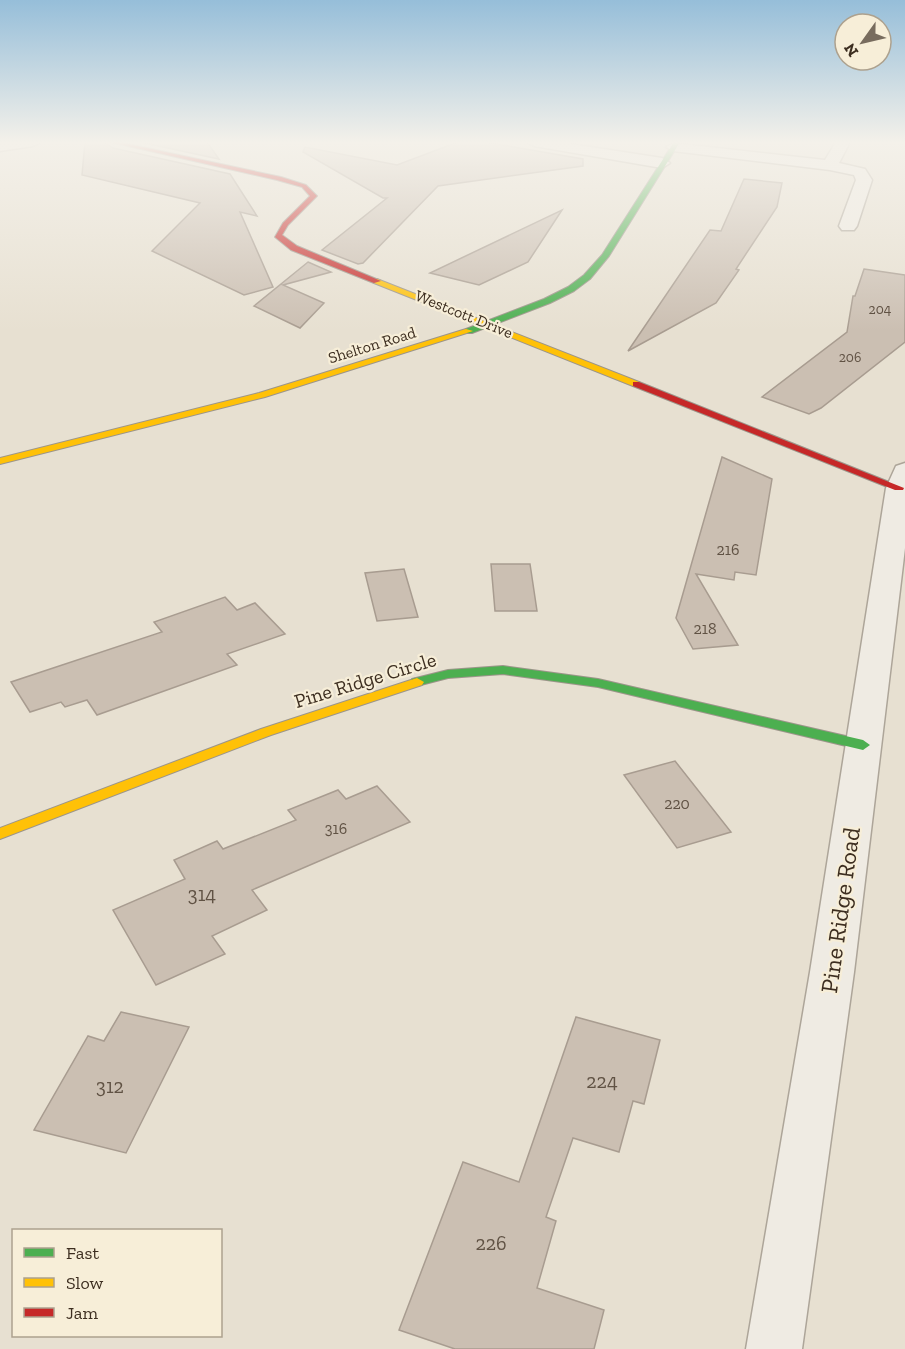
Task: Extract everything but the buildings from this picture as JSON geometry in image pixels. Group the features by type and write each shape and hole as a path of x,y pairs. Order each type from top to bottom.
{"street":[{"name":"Westcott Drive","path":"308,205 281,228 278,235 283,241 489,324 902,479"},
{"name":"Shelton Road","path":"0,461 132,430 369,364 489,324 567,292 592,274 636,205"},
{"path":"848,226 855,205"},
{"name":"Pine Ridge Road","path":"774,1349 830,984 902,479"},
{"name":"Pine Ridge Circle","path":"0,834 266,732 403,685 448,674 503,670 598,683 863,745"}],"traffic: fast":[{"path":"469,331 547,301 571,289 587,277 605,256 637,205"},
{"path":"417,682 448,674 503,670 598,683 863,745"}],"traffic: slow":[{"path":"377,281 636,384"},
{"path":"0,461 262,395 469,331"},
{"path":"0,834 266,732 417,682"}],"traffic: jam":[{"path":"305,205 285,224 278,235 294,248 377,281"},
{"path":"636,384 899,488"}]}
